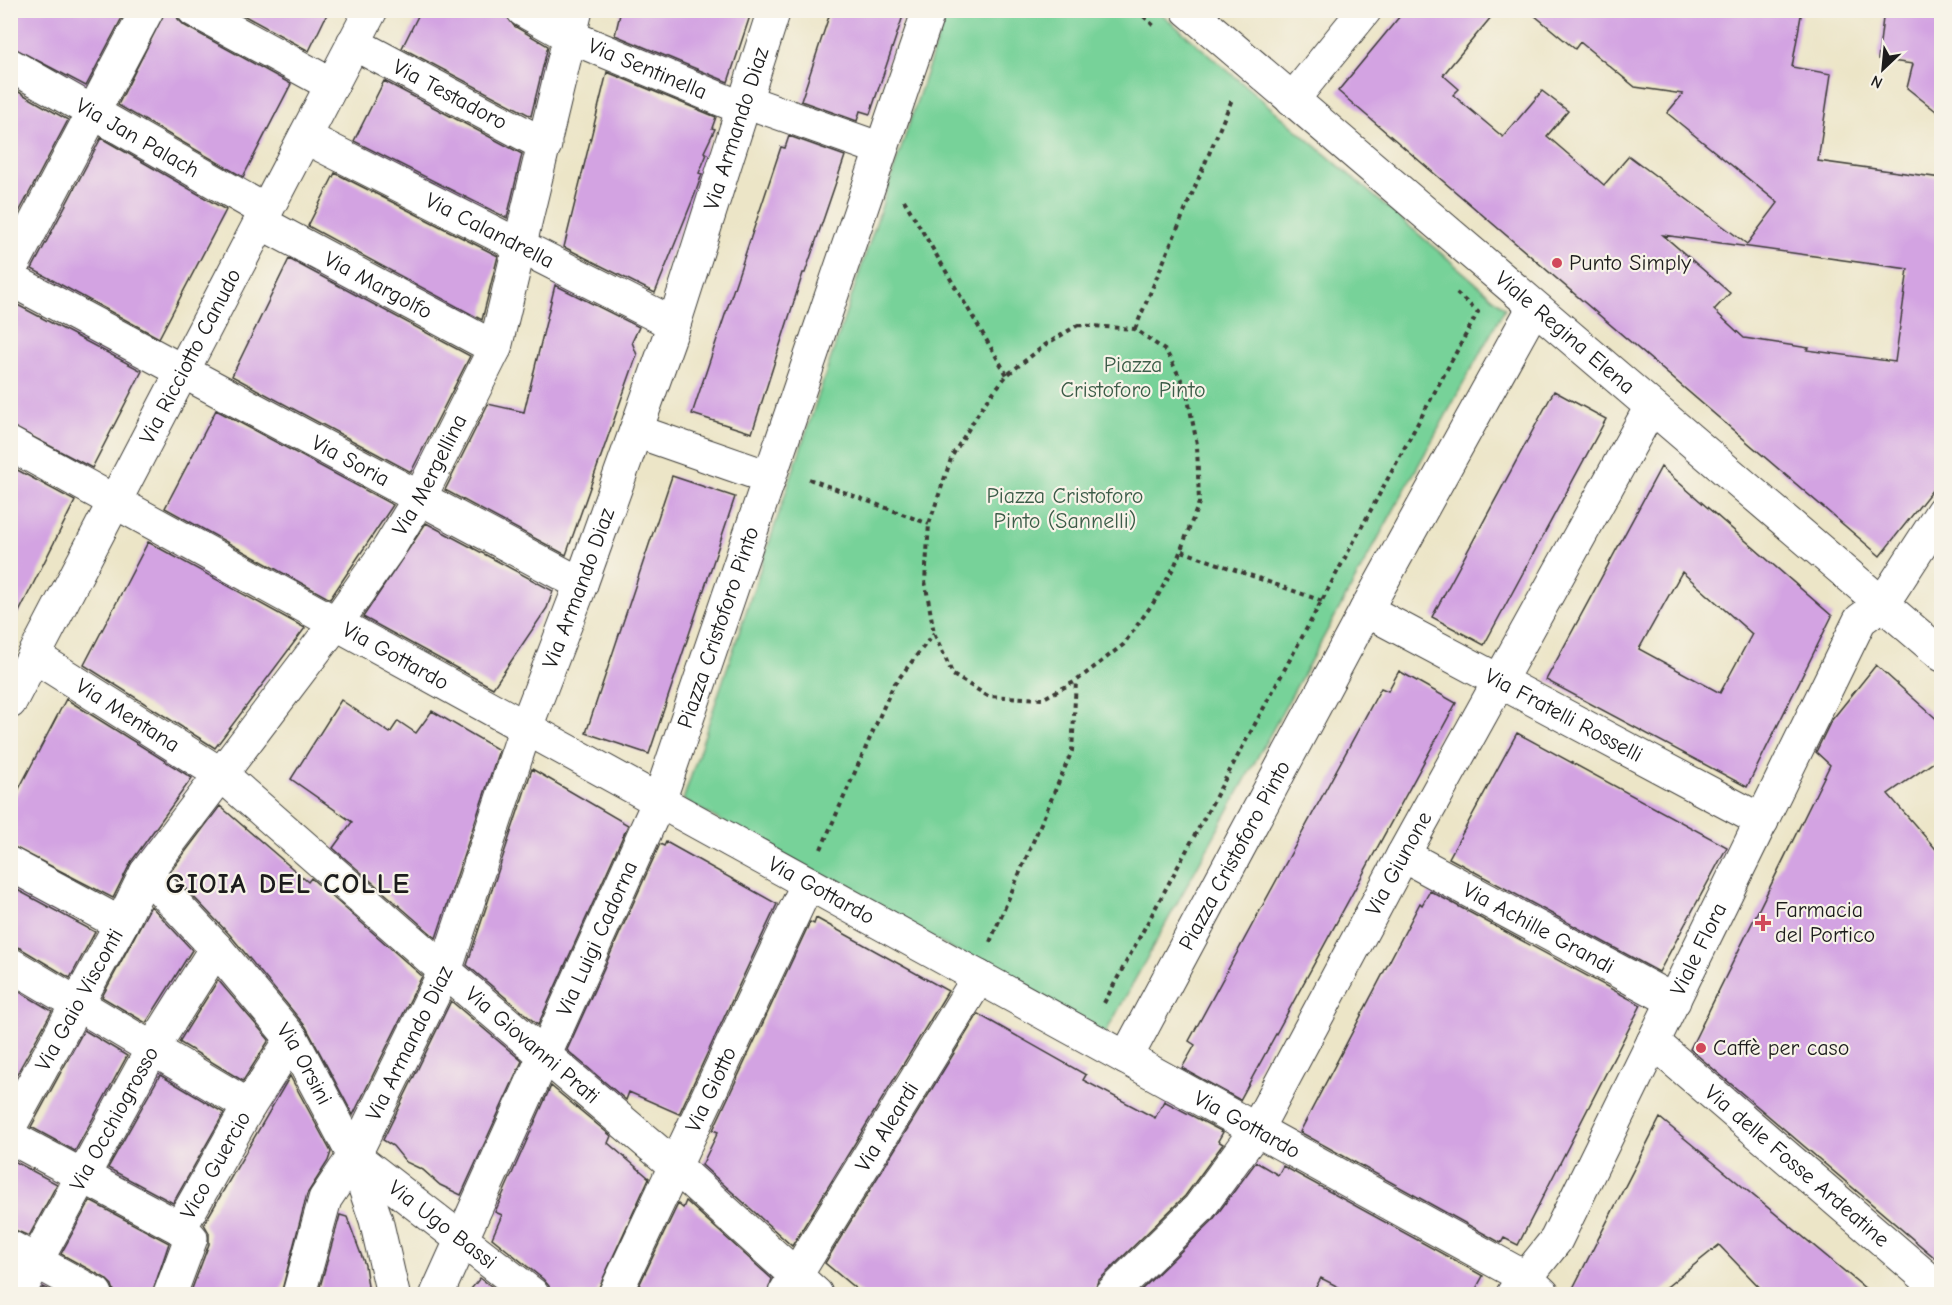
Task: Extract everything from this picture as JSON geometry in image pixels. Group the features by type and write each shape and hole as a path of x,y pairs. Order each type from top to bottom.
{"street":[{"path":"10,270 147,10"},
{"path":"194,10 332,85"},
{"name":"Via Ricciotto Canudo","path":"10,702 22,649 114,501 371,10"},
{"name":"Via Sentinella","path":"523,10 573,24 743,105 881,149"},
{"name":"Via Armando Diaz","path":"299,1294 326,1199 354,1155 445,971 526,727 581,584 674,324 774,10"},
{"name":"Piazza Cristoforo Pinto","path":"659,801 929,10"},
{"name":"Viale Regina Elena","path":"1188,10 1941,655"},
{"path":"1292,100 1365,10"},
{"name":"Via Mergellina","path":"146,873 336,623 389,548 419,499 495,348 573,24"},
{"name":"Via Testadoro","path":"353,43 545,145"},
{"name":"Via Jan Palach","path":"10,65 93,112 263,217"},
{"name":"Via Calandrella","path":"305,137 674,324"},
{"name":"Via Margolfo","path":"263,217 495,348"},
{"name":"Via Soria","path":"10,279 581,584"},
{"name":"Piazza Cristoforo Pinto","path":"1126,1058 1366,610 1534,307"},
{"name":"Via Giunone","path":"1111,1294 1200,1208 1256,1130 1403,855 1651,407"},
{"path":"636,431 768,477"},
{"name":"Via Gottardo","path":"10,444 659,801 813,869 983,963 1126,1058 1256,1130 1527,1289"},
{"name":"Viale Flora","path":"1527,1289 1556,1240 1860,620 1883,603 1941,512"},
{"name":"Via Fratelli Rosselli","path":"1366,610 1762,820"},
{"name":"Via Mentana","path":"22,649 222,775"},
{"name":"Via Giovanni Prati","path":"222,775 445,971 675,1166 798,1288"},
{"name":"Via Luigi Cadorna","path":"460,1239 659,801"},
{"name":"Via Achille Grandi","path":"1403,855 1674,1001"},
{"path":"10,864 121,924"},
{"name":"Via Giotto","path":"615,1294 813,869"},
{"name":"Via Gaio Visconti","path":"10,1126 78,1004 146,873"},
{"name":"Via Orsini","path":"146,873 216,948 292,1039 354,1155 376,1221 393,1294"},
{"name":"Via Occhiogrosso","path":"18,1294 23,1254 84,1175 153,1048 216,948"},
{"path":"10,963 249,1106"},
{"name":"Via Aleardi","path":"798,1288 983,963"},
{"name":"Vico Guercio","path":"170,1294 191,1238 180,1228 249,1106 292,1039"},
{"name":"Via delle Fosse Ardeatine","path":"1653,1042 1941,1291"},
{"path":"10,1137 180,1228"},
{"name":"Via Ugo Bassi","path":"354,1155 532,1294"},
{"path":"436,1294 460,1239"},
{"path":"23,1254 96,1294"}],"path":[{"path":"1135,329 1233,96"},
{"path":"904,199 1007,375"},
{"path":"1098,1013 1478,312"},
{"path":"1078,325 1135,329 1166,351 1186,388 1197,444 1199,503 1182,551 1156,599 1123,645 1076,681 1042,699 988,696 953,675 934,633 925,581 929,524 952,456 984,404 1007,375 1045,345 1078,325"},
{"path":"801,476 929,524"},
{"path":"1182,551 1322,601"},
{"path":"813,869 893,686 934,633"},
{"path":"983,963 1072,751 1076,681"}],"green space":[{"name":"Piazza Cristoforo Pinto","path":"947,11 1158,11 1505,308 1105,1034 683,800"}],"building":[{"path":"10,10 126,10 86,86 10,46"},
{"path":"166,10 175,10 178,19 185,26 291,84 243,177 118,105"},
{"path":"234,10 329,10 309,51"},
{"path":"421,10 497,10 506,15 514,26 548,46 531,116 402,48"},
{"path":"621,10 752,10 728,82 615,35"},
{"path":"831,10 905,10 870,114 860,111 857,121 801,101"},
{"path":"1405,10 1497,10 1443,75 1459,89 1453,95 1503,137 1542,91 1568,111 1547,136 1604,185 1629,156 1747,244 1778,203 1667,113 1683,94 1635,87 1580,42 1575,49 1528,10 1802,10 1792,67 1831,74 1818,161 1941,178 1941,479 1880,556 1338,91","holes":["1663,235 1908,269 1895,362 1807,350 1809,348 1744,338 1714,310 1730,293"]},
{"path":"1884,10 1941,10 1941,115 1907,88 1913,64 1878,59"},
{"path":"607,72 716,117 712,128 715,129 704,152 707,154 699,173 702,174 655,293 564,247"},
{"path":"384,81 522,154 507,218 354,141"},
{"path":"10,87 68,120 10,229"},
{"path":"789,136 845,156 805,273 803,273 752,433 692,414 781,147 785,148"},
{"path":"101,138 226,210 159,338 32,269"},
{"path":"335,173 498,256 482,320 308,226"},
{"path":"289,259 470,356 411,472 232,376"},
{"path":"555,285 639,327 632,342 637,355 566,555 445,490 488,404 524,412"},
{"path":"10,301 142,371 92,468 10,425"},
{"path":"1554,391 1606,419 1484,645 1432,617"},
{"path":"216,410 393,505 330,599 165,508"},
{"path":"10,466 75,501 10,630"},
{"path":"1661,467 1832,616 1747,787 1546,680","holes":["1682,572 1752,634 1720,693 1639,649"]},
{"path":"672,476 735,497 649,754 586,733"},
{"path":"426,523 553,591 547,608 493,688 363,617"},
{"path":"148,542 305,628 215,748 84,665"},
{"path":"1876,665 1941,723 1941,757 1888,794 1941,855 1941,1263 1690,1049 1830,765 1816,752 1831,721"},
{"path":"1399,671 1456,703 1240,1100 1182,1068 1195,1045 1189,1041 1381,688 1388,691"},
{"path":"66,699 192,778 131,862 113,898 10,845 10,806"},
{"path":"341,700 390,733 398,721 416,733 432,711 499,750 436,938 333,848 352,822 291,779"},
{"path":"1517,733 1727,847 1659,972 1449,858"},
{"path":"532,769 628,825 538,1025 467,965"},
{"path":"220,806 308,882 311,878 422,976 353,1115 306,1027 230,935 170,872"},
{"path":"666,842 777,904 679,1114 629,1092 626,1100 567,1050 660,844 664,846"},
{"path":"10,886 95,932 70,978 20,948 10,945"},
{"path":"1430,891 1641,1005 1518,1245 1504,1238 1501,1243 1300,1132 1420,903 1422,905"},
{"path":"151,906 192,950 146,1023 102,997"},
{"path":"816,918 948,991 792,1246 702,1165 718,1132 713,1130 810,922 814,924"},
{"path":"218,980 269,1040 243,1081 179,1042"},
{"path":"10,986 52,1011 10,1086"},
{"path":"451,1001 522,1061 461,1195 440,1185 423,1170 406,1162 393,1146 383,1140"},
{"path":"978,1014 1086,1075 1083,1080 1155,1118 1164,1101 1223,1132 1218,1141 1223,1144 1185,1196 1098,1281 1093,1294 862,1294 825,1263"},
{"path":"84,1030 127,1056 75,1151 31,1127"},
{"path":"160,1075 224,1113 173,1203 108,1168"},
{"path":"290,1076 331,1152 328,1161 307,1194 281,1294 190,1294 209,1244 209,1233 204,1224"},
{"path":"551,1086 611,1136 608,1143 649,1178 596,1294 550,1294 549,1286 543,1279 492,1238 502,1215 495,1212"},
{"path":"1660,1118 1872,1294 1766,1294 1719,1245 1658,1294 1570,1294"},
{"path":"10,1159 57,1184 29,1236 10,1228"},
{"path":"1256,1162 1278,1175 1283,1166 1483,1276 1473,1294 1352,1294 1321,1278 1312,1294 1137,1294 1212,1221"},
{"path":"90,1201 169,1243 152,1294 115,1294 112,1285 105,1278 61,1254"},
{"path":"686,1201 772,1279 767,1294 635,1294 678,1204 683,1208"},
{"path":"340,1215 347,1217 365,1265 369,1294 318,1294"},
{"path":"480,1278 502,1294 467,1294"},
{"path":"43,1287 58,1294 39,1294"}],"place":[{"name":"Punto Simply","path":"1557,263"},
{"name":"Farmacia del Portico","path":"1763,923"},
{"name":"Caffè per caso","path":"1701,1048"}],"district":[{"name":"GIOIA DEL COLLE","path":"288,884"}],"park label":[{"name":"Piazza Cristoforo Pinto (Sannelli)","path":"1065,508"}]}
